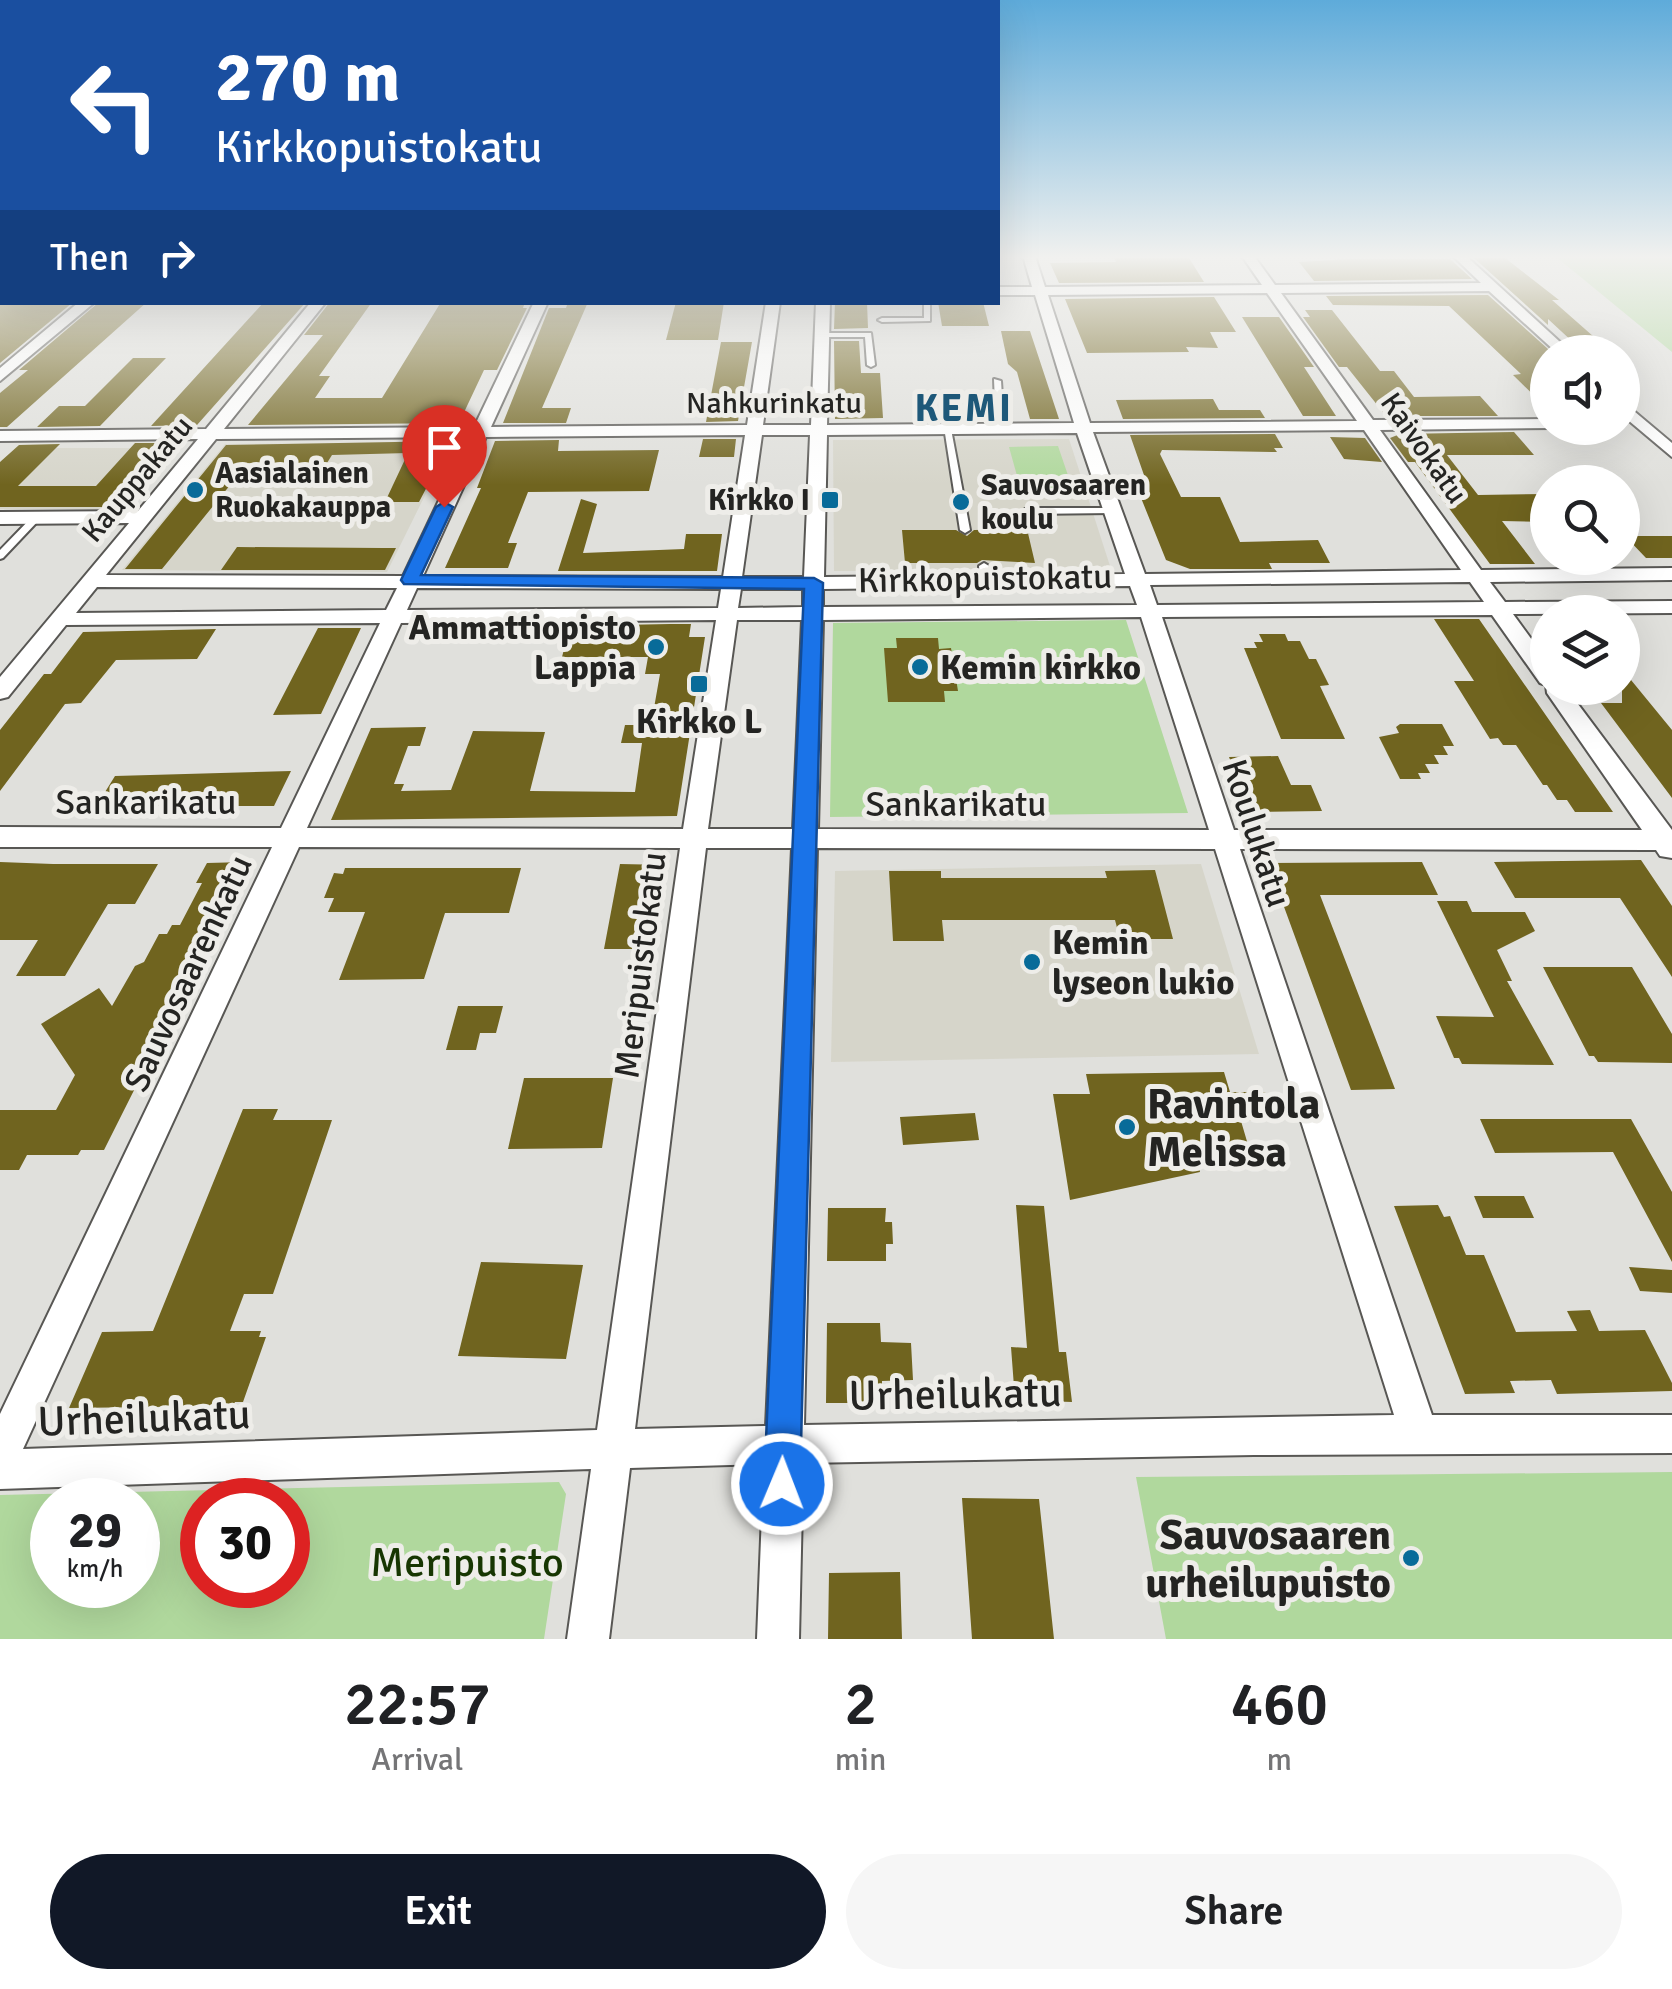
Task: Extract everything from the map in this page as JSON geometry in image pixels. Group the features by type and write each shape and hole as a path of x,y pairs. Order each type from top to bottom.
{"street":[{"path":"0,376 52,332"},
{"name":"Kauppakatu","path":"2,688 294,332"},
{"name":"Sauvosaarenkatu","path":"0,1456 527,332"},
{"name":"Meripuistokatu","path":"588,1639 694,838 769,332"},
{"name":"Koulukatu","path":"1055,332 1110,510 1149,608 1418,1433"},
{"name":"Kaivokatu","path":"1303,332 1530,653"},
{"path":"778,1639 822,335"},
{"name":"Nahkurinkatu","path":"0,436 1530,424"},
{"path":"1642,424 1672,424"},
{"path":"1642,424 1672,452"},
{"path":"0,518 140,517"},
{"name":"Kirkkopuistokatu","path":"58,619 727,612 985,573 1136,579 1672,574"},
{"name":"Kirkkopuistokatu","path":"88,581 732,582 813,597 1149,608 1672,606"},
{"path":"1566,705 1669,845"},
{"name":"Sankarikatu","path":"0,837 1669,845"},
{"name":"Urheilukatu","path":"0,1470 615,1447 1418,1433 1672,1434"}],"lane":[{"path":"822,335 868,334 870,365"},
{"path":"997,381 1000,429"},
{"path":"946,429 964,530"},
{"path":"1027,510 1110,510"},
{"path":"0,556 36,518"}],"shaded area":[{"name":"Sauvosaaren koulu","path":"1069,439 1111,569 834,571 833,440"},
{"path":"451,443 387,572 122,570 225,444"},
{"path":"56,448 170,448 118,509 0,509 0,504"},
{"name":"Kemin lyseon lukio","path":"1201,864 1259,1054 831,1062 835,871"}],"green space":[{"path":"1648,332 1672,332 1672,352"},
{"path":"1058,446 1073,490 1021,490 1009,447"},
{"path":"1126,620 1188,813 830,817 833,623"},
{"name":"Sauvosaaren urheilupuisto","path":"1672,1472 1672,1639 1166,1639 1136,1477"},
{"name":"Meripuisto","path":"559,1482 566,1494 544,1639 0,1639 0,1495 30,1494 30,1608 160,1608 160,1491 180,1491 180,1608 310,1608 310,1488"}],"building":[{"path":"0,332 37,332 0,363"},
{"path":"63,332 113,332 7,427 0,427 0,393 28,370 19,370"},
{"path":"236,332 279,332 197,425 151,426"},
{"path":"350,332 319,376 330,376 315,398 382,398 422,332 515,332 497,370 484,370 459,423 248,425 323,335 304,335"},
{"path":"539,332 575,332 542,408 571,408 566,423 503,423"},
{"path":"668,332 719,332 718,340 666,340"},
{"path":"1001,332 1030,332 1059,419 1030,419 1017,372 1008,364"},
{"path":"1079,332 1210,332 1218,348 1186,347 1189,352 1087,353"},
{"path":"1252,332 1290,332 1314,367 1304,367 1336,416 1303,416"},
{"path":"1314,332 1350,332 1380,371 1394,371 1414,397 1480,396 1498,416 1386,416 1347,367 1339,367"},
{"path":"1477,332 1532,335 1530,392 1513,375 1521,374"},
{"path":"1563,332 1589,332 1592,335"},
{"path":"834,341 859,341 861,373 880,373 883,418 835,419"},
{"path":"721,342 752,342 738,421 706,422"},
{"path":"133,358 166,358 100,426 37,427 59,406 85,406"},
{"path":"1213,399 1219,410 1260,410 1265,418 1123,419 1116,400"},
{"path":"1514,432 1534,455 1447,455 1478,495 1530,494 1530,522 1502,521 1530,557 1530,564 1490,564 1415,462 1408,462 1390,438 1400,434"},
{"path":"1275,434 1283,448 1274,448 1277,452 1162,450 1160,454 1181,497 1220,497 1240,542 1318,540 1330,563 1269,563 1272,569 1190,569 1166,560 1133,478 1145,478 1130,435"},
{"path":"1330,437 1365,438 1382,462 1344,459"},
{"path":"703,439 736,439 734,457 699,457"},
{"path":"559,440 558,451 659,450 649,491 528,492 508,543 517,543 508,568 445,568 481,488 477,488 495,441"},
{"path":"451,441 419,502 385,502 408,453 332,455 327,463 248,463 162,569 125,569 226,445"},
{"path":"135,443 171,443 116,507 0,507 0,462 19,445 60,444 18,486 96,486"},
{"path":"581,499 597,504 583,553 684,549 686,534 722,534 717,571 558,571"},
{"path":"1027,529 1035,563 905,563 902,530 956,530 967,536 974,530"},
{"path":"1640,536 1672,536 1672,558 1646,558 1640,552"},
{"path":"237,547 396,548 385,570 221,570"},
{"path":"1434,619 1479,619 1530,692 1530,705 1539,705 1613,812 1575,812 1567,800 1557,800 1543,785 1516,745 1490,739 1454,681 1474,681"},
{"path":"691,624 689,637 705,637 677,816 331,820 371,728 426,727 420,746 408,746 394,784 404,784 401,791 451,790 473,731 545,732 530,791 635,792 642,743 621,743 625,725 651,725 660,674 645,674 648,657 562,657 570,626"},
{"path":"318,628 361,628 321,714 273,715"},
{"path":"216,629 197,659 116,660 81,703 65,704 0,791 0,730 83,632"},
{"path":"1259,634 1285,634 1288,641 1300,641 1309,659 1316,659 1329,685 1320,686 1345,739 1281,739 1244,648 1257,648 1254,642 1263,642"},
{"name":"Kemin kirkko","path":"896,638 938,638 939,649 951,648 958,691 944,691 945,702 888,702 884,648 897,648"},
{"path":"1640,691 1672,730 1672,798 1602,705 1640,705"},
{"path":"1442,724 1454,746 1443,746 1448,755 1434,755 1439,764 1425,764 1430,773 1418,773 1421,779 1400,779 1379,737 1399,733 1396,727"},
{"path":"1278,756 1291,785 1311,785 1322,811 1250,812 1229,757"},
{"path":"291,771 274,806 158,806 154,812 92,813 115,776"},
{"path":"1641,860 1672,906 1672,977 1620,898 1515,898 1494,862"},
{"path":"0,862 158,864 135,904 108,904 65,976 16,976 38,940 0,940"},
{"path":"246,862 209,927 216,927 104,1150 81,1150 78,1155 27,1155 19,1170 0,1170 0,1110 56,1110 75,1075 41,1024 99,988 112,1006 159,934 167,934 172,925 180,925 202,883 196,883 207,863"},
{"path":"1422,862 1438,895 1320,895 1395,1089 1351,1090 1268,863"},
{"path":"620,864 668,865 654,949 604,949"},
{"path":"345,868 521,868 509,913 445,913 424,979 339,980 365,912 328,912 334,898 324,898 334,873 343,874"},
{"path":"1155,870 1173,939 1120,939 1115,920 942,920 944,941 893,941 889,871 941,871 941,878 1107,878 1105,871"},
{"path":"1437,901 1467,901 1472,912 1525,912 1535,931 1497,950 1512,981 1507,981 1554,1065 1462,1064 1454,1058 1436,1016 1494,1017"},
{"path":"1543,967 1632,967 1672,1034 1672,1063 1598,1062 1589,1056"},
{"path":"458,1006 503,1006 496,1033 480,1033 476,1050 446,1050"},
{"path":"1224,1072 1230,1092 1265,1092 1271,1111 1258,1111 1261,1121 1241,1121 1251,1155 1198,1163 1200,1172 1070,1200 1053,1094 1090,1094 1086,1074"},
{"path":"524,1078 613,1078 602,1148 508,1149"},
{"path":"243,1109 278,1109 273,1120 332,1120 273,1294 244,1294 230,1331 261,1331 259,1337 266,1337 243,1402 233,1406 69,1408 102,1332 153,1331"},
{"path":"975,1113 979,1140 903,1145 900,1117"},
{"path":"1480,1119 1631,1119 1672,1192 1672,1262 1613,1152 1495,1153"},
{"path":"1474,1196 1524,1196 1534,1218 1483,1218"},
{"path":"1016,1205 1044,1206 1059,1352 1066,1352 1072,1402 1015,1400 1011,1347 1027,1348"},
{"path":"1438,1205 1444,1217 1450,1216 1466,1255 1484,1255 1516,1332 1577,1331 1567,1311 1590,1310 1599,1331 1645,1330 1672,1383 1672,1391 1557,1394 1551,1380 1510,1381 1515,1393 1465,1394 1394,1206"},
{"path":"828,1208 886,1208 885,1222 892,1222 893,1244 886,1244 886,1261 827,1261"},
{"path":"481,1262 583,1265 566,1359 458,1356"},
{"path":"1629,1267 1672,1270 1672,1293 1640,1291"},
{"path":"827,1323 880,1323 881,1342 911,1343 913,1380 882,1381 882,1403 826,1403"},
{"path":"962,1498 1039,1499 1054,1639 972,1639"},
{"path":"900,1572 902,1639 828,1639 829,1573"}],"place":[{"name":"Aasialainen Ruokakauppa","path":"195,490"},
{"name":"Kirkko I","path":"830,500"},
{"name":"Sauvosaaren koulu","path":"961,502"},
{"name":"Ammattiopisto Lappia","path":"656,647"},
{"name":"Kemin kirkko","path":"920,667"},
{"name":"Kirkko L","path":"699,684"},
{"name":"Kemin lyseon lukio","path":"1032,962"},
{"name":"Ravintola Melissa","path":"1127,1127"},
{"name":"Sauvosaaren urheilupuisto","path":"1411,1558"}],"district":[{"name":"KEMI","path":"964,408"}],"route":[{"path":"444,507 410,580 814,583 782,1484"}]}
